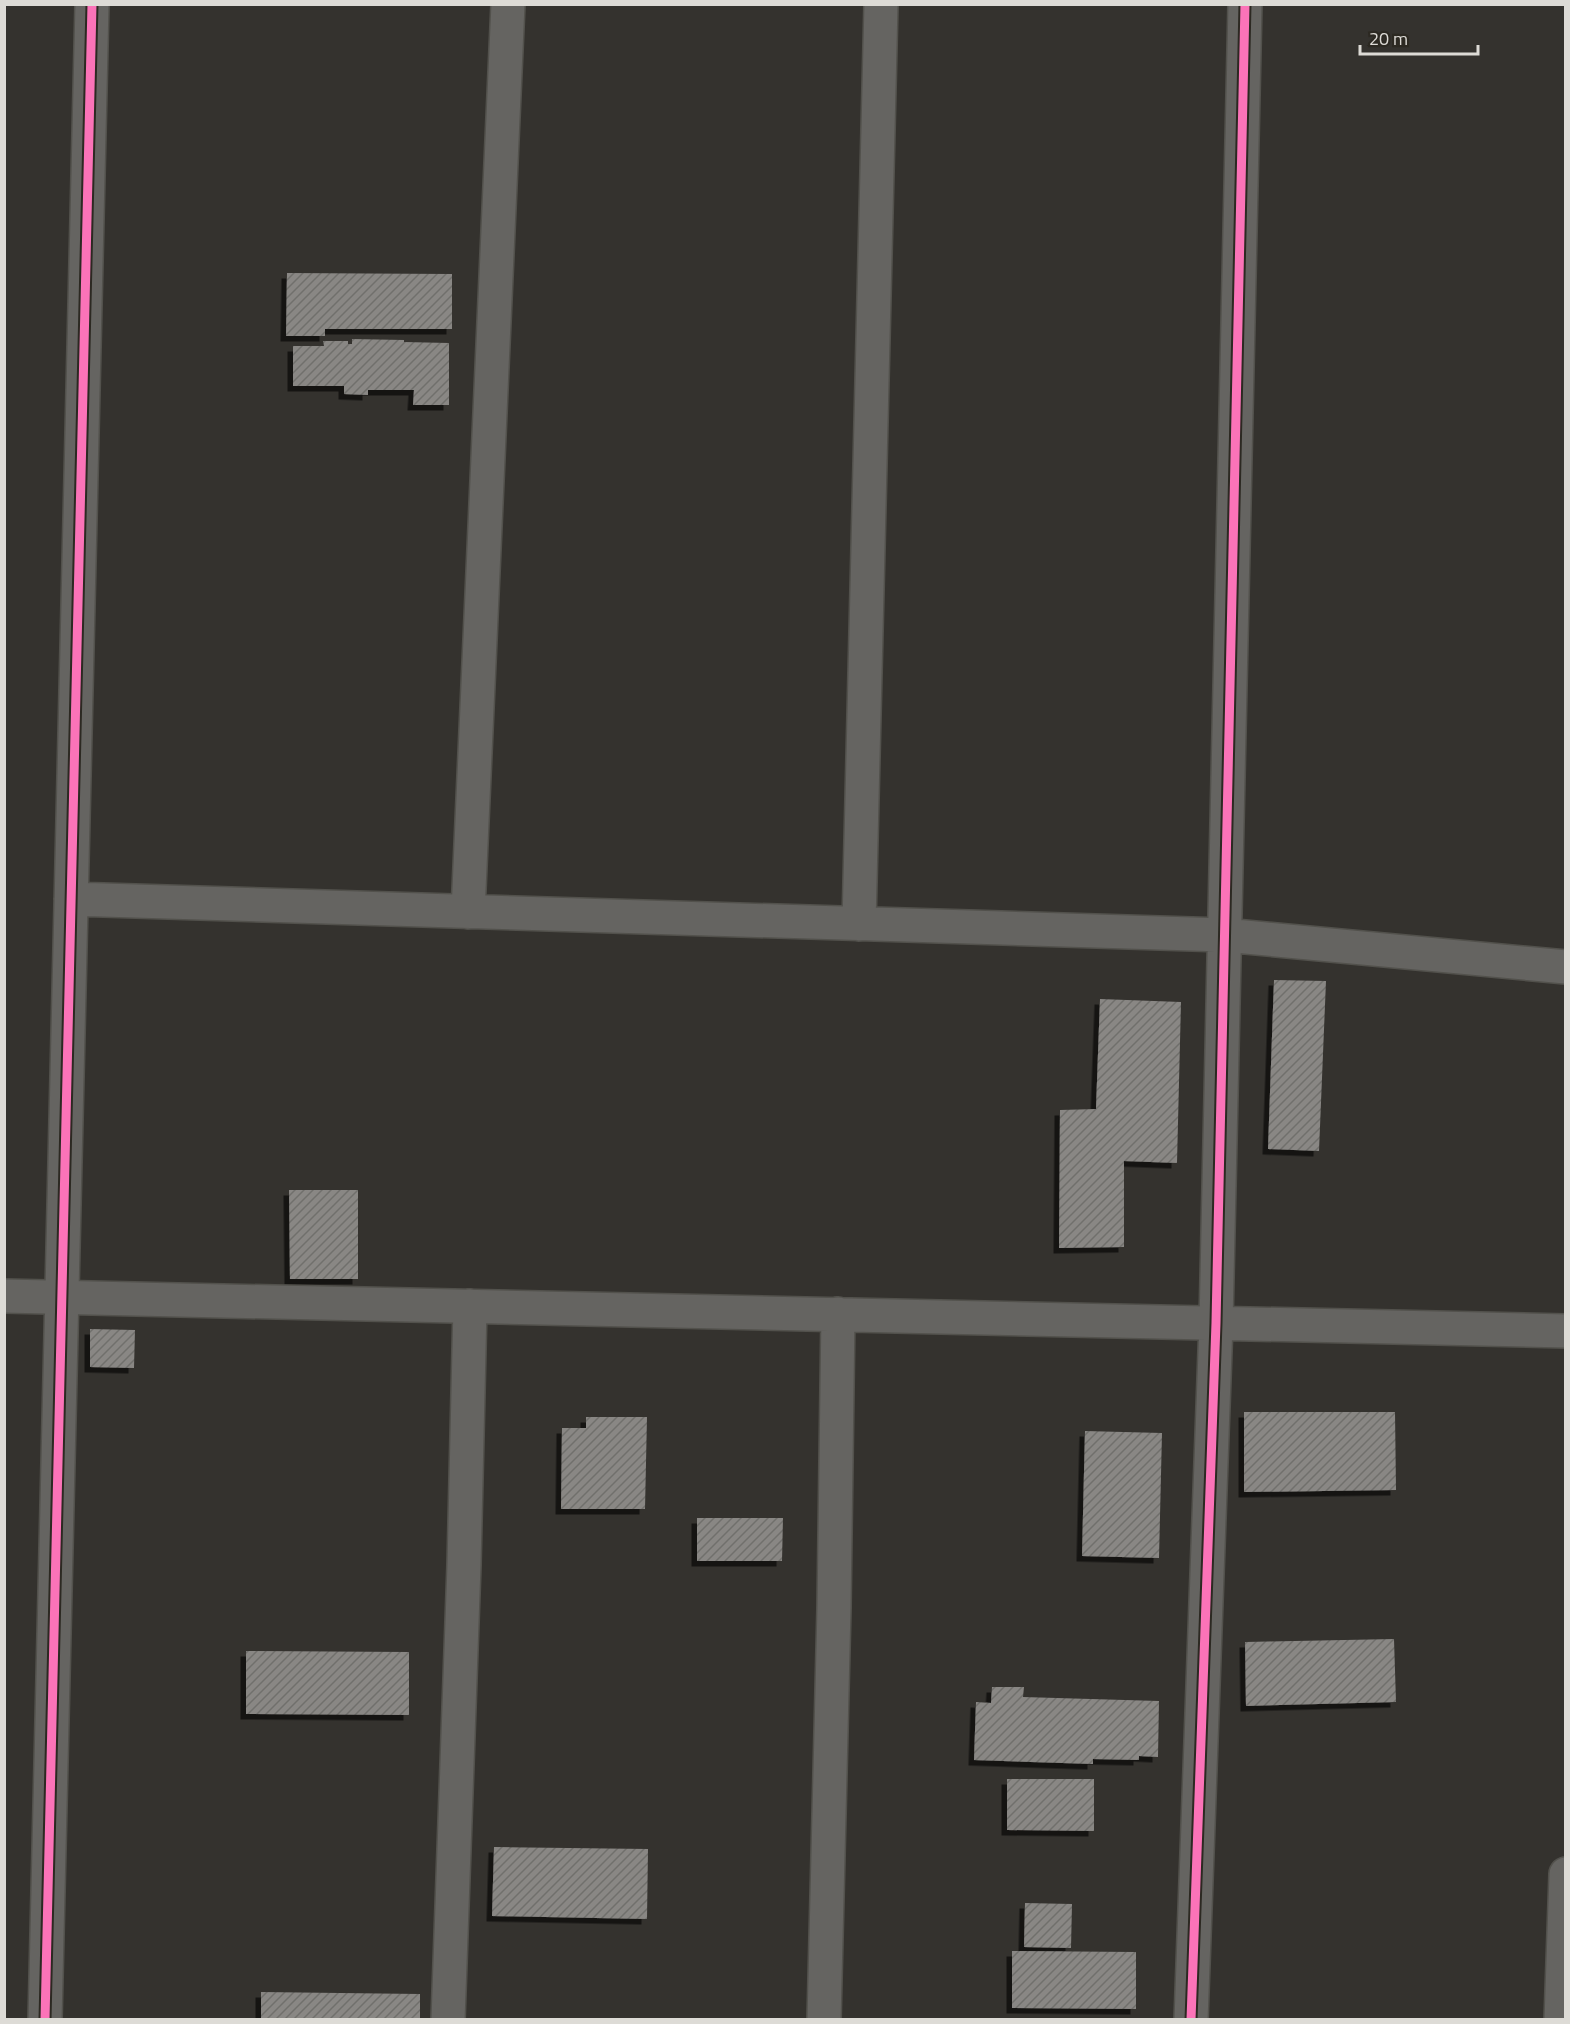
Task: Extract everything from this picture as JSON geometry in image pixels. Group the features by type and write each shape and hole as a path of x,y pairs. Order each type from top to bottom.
{"street":[{"path":"45,2019 92,4"},
{"path":"468,912 508,4"},
{"path":"859,924 881,4"},
{"path":"1191,2019 1216,1323 1245,4"},
{"path":"71,899 1224,935 1566,967"},
{"path":"4,1296 1566,1331"},
{"path":"448,2019 464,1577 470,1306"},
{"path":"824,2019 834,1608 838,1314"},
{"path":"1561,2019 1566,1874"}],"building":[{"path":"287,273 452,274 452,329 325,329 325,336 286,336"},
{"path":"352,339 449,343 449,405 413,405 414,390 368,390 368,395 344,394 344,386 293,386 293,346 324,346 323,341 348,341 348,344 352,344"},
{"path":"1274,980 1326,981 1319,1151 1268,1149"},
{"path":"1100,999 1181,1002 1177,1163 1124,1161 1124,1247 1059,1248 1060,1110 1096,1109"},
{"path":"289,1190 358,1190 358,1279 290,1279"},
{"path":"90,1329 135,1330 134,1368 90,1367"},
{"path":"1244,1412 1395,1412 1396,1490 1244,1492"},
{"path":"586,1417 647,1417 645,1509 561,1509 562,1428 586,1428"},
{"path":"1085,1431 1162,1433 1159,1558 1082,1556"},
{"path":"697,1518 783,1518 782,1561 697,1561"},
{"path":"1394,1639 1396,1702 1246,1706 1245,1642"},
{"path":"246,1651 409,1652 409,1715 246,1714"},
{"path":"992,1687 1024,1687 1023,1697 1159,1701 1158,1757 1139,1756 1139,1760 1093,1759 1093,1764 974,1760 976,1702 991,1703"},
{"path":"1007,1779 1094,1779 1094,1831 1007,1830"},
{"path":"494,1847 648,1849 647,1919 492,1916"},
{"path":"1025,1903 1072,1904 1071,1948 1024,1947"},
{"path":"1012,1951 1136,1952 1136,2009 1012,2008"},
{"path":"261,1992 420,1994 420,2020 261,2020"}],"cycle path":[{"path":"45,2020 92,4"},
{"path":"1191,2020 1216,1323 1245,4"}]}
